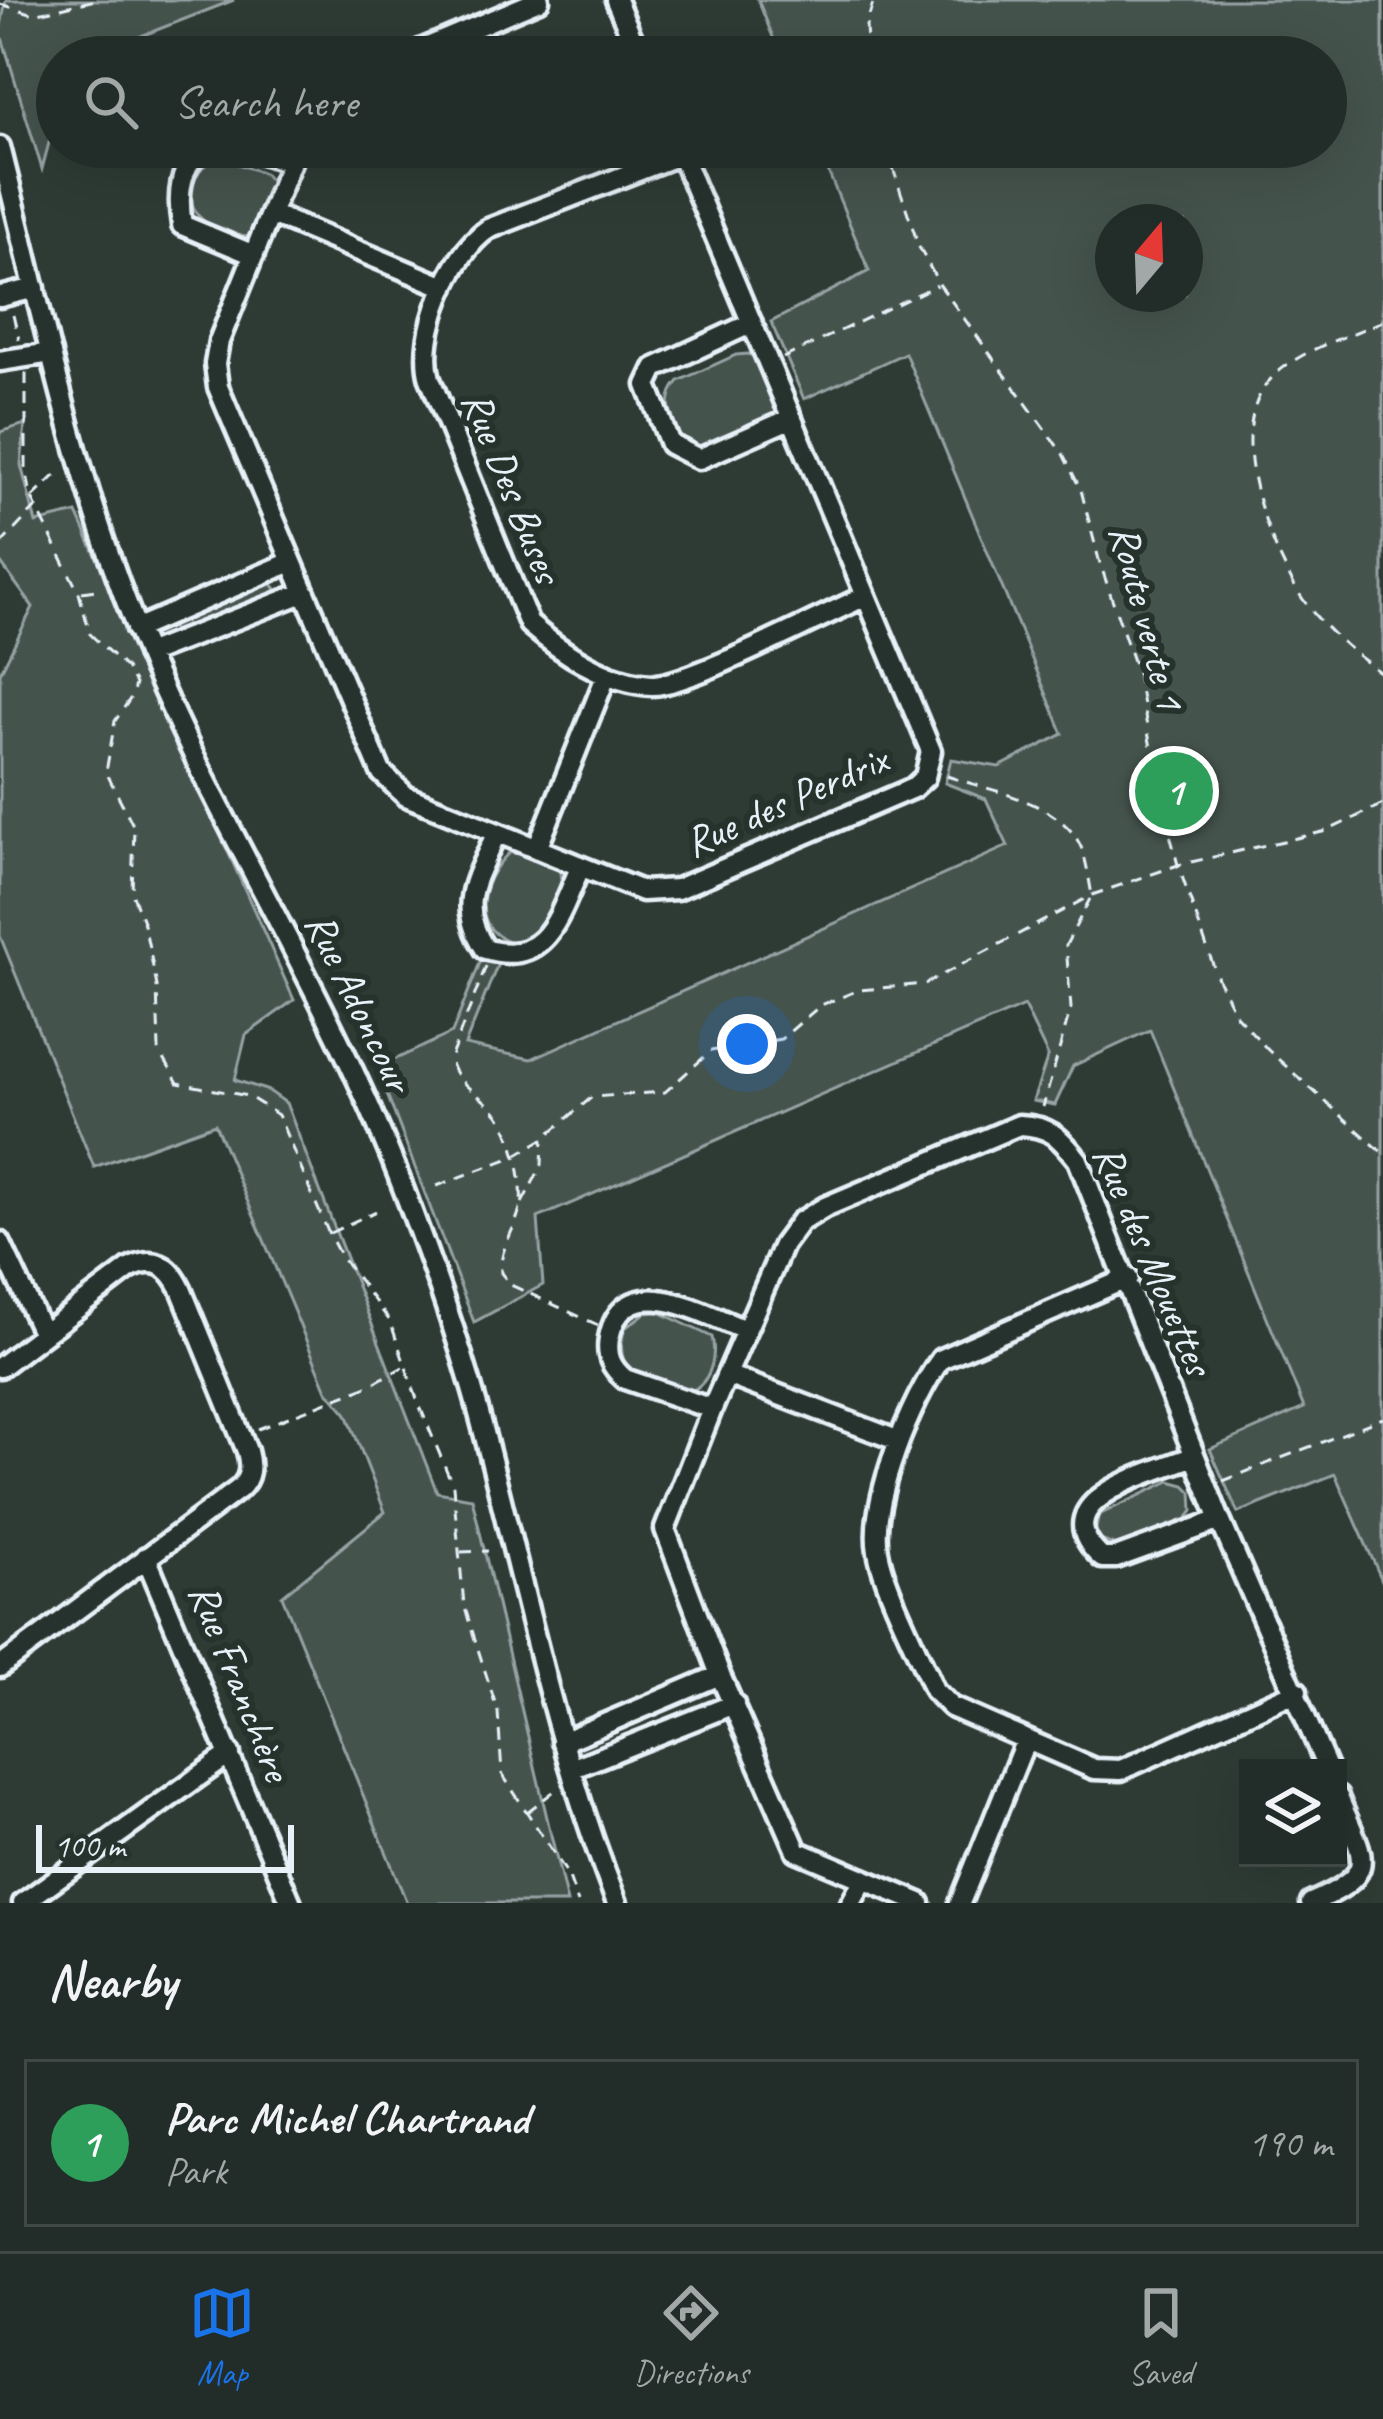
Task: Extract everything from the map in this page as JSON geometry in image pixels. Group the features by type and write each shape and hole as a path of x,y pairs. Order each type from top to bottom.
{"street":[{"path":"454,36 539,0"},
{"path":"616,0 631,36"},
{"name":"Rue Adoncour","path":"0,147 93,512 136,629 201,771 310,977 399,1178 475,1401 562,1742 566,1778 617,1903"},
{"path":"186,168 177,194 182,225 254,255"},
{"name":"Rue des Perdrix","path":"289,168 219,341 218,387 381,772 406,796 642,891 677,889 913,788 928,769 931,751 687,168"},
{"name":"Rue Des Buses","path":"635,168 488,229 471,241 446,286 427,344 425,363 529,624 552,644 607,674 655,686 690,675 866,596"},
{"path":"271,214 446,286"},
{"path":"5,302 35,288"},
{"path":"752,323 655,368 647,385 670,444 699,459 792,418"},
{"path":"0,361 51,353"},
{"path":"136,629 291,562"},
{"path":"147,654 302,593"},
{"path":"537,849 607,674"},
{"path":"496,834 470,892 468,913 485,950 517,954 535,948 552,929 580,868"},
{"name":"Rue des Mouettes","path":"920,1903 797,1851 720,1675 665,1529 745,1330 783,1246 800,1222 1019,1125 1058,1133 1078,1160 1220,1520 1323,1759"},
{"path":"0,1242 43,1334"},
{"path":"0,1367 129,1269 154,1262 172,1273 181,1289 247,1450 250,1473 245,1484 0,1667"},
{"path":"1128,1279 941,1359 925,1381 899,1441 875,1529 878,1557 934,1690 951,1708 1094,1769 1120,1770 1297,1691"},
{"path":"712,1408 625,1379 613,1369 607,1353 610,1330 623,1308 639,1298 664,1299 745,1330"},
{"path":"727,1375 899,1441"},
{"path":"1194,1456 1096,1497 1084,1512 1083,1530 1090,1547 1102,1558 1116,1558 1220,1520"},
{"name":"Rue Franchère","path":"146,1557 291,1903"},
{"path":"562,1742 720,1675"},
{"path":"566,1778 734,1704"},
{"path":"960,1903 1024,1742"},
{"path":"23,1903 230,1754"},
{"path":"1311,1903 1346,1888 1361,1865 1347,1824"},
{"path":"851,1903 864,1879"}],"path":[{"path":"0,4 34,14 96,0"},
{"path":"867,36 874,0"},
{"name":"Route verte 1","path":"893,168 920,247 939,284 1063,454 1082,490 1099,560 1137,673 1178,865 1218,979 1236,1015 1268,1050 1383,1153"},
{"path":"769,365 939,284"},
{"path":"5,302 22,351"},
{"path":"1383,321 1304,356 1270,380 1247,434 1262,507 1298,592 1355,654 1383,674"},
{"path":"26,371 26,468 32,498 79,593 90,634 126,668 135,684 115,721 106,772 134,827 132,892 153,964 163,1060 185,1086 248,1096 278,1114 341,1257 383,1307 449,1471 470,1631 501,1727 500,1767 568,1875 578,1903"},
{"path":"32,498 56,475"},
{"path":"0,545 36,507"},
{"path":"79,593 104,588"},
{"path":"135,684 142,681"},
{"path":"928,769 1045,809 1081,846 1092,896 1066,945 1071,1009 1037,1126"},
{"path":"437,1186 515,1156 592,1097 664,1092 711,1051 781,1039 821,1005 860,990 925,984 1092,896 1178,865 1327,831 1383,804"},
{"path":"492,952 450,1059 459,1078 503,1122 515,1156 521,1204"},
{"path":"543,1139 542,1165 521,1204 500,1265 506,1280 610,1330"},
{"path":"329,1234 376,1210"},
{"path":"251,1433 368,1386 407,1365"},
{"path":"1207,1488 1383,1418"},
{"path":"460,1552 488,1551"},
{"path":"525,1813 566,1778"}],"shaded area":[{"path":"6,0 234,0 141,36 36,36 36,149 0,31"},
{"path":"758,0 1383,0 1383,1583 1335,1474 1238,1513 1210,1449 1304,1408 1150,1030 1073,1066 1055,1105 1033,1101 1048,1056 1024,1006 538,1218 543,1285 474,1322 377,1068 452,1033 483,955 499,961 465,1045 531,1059 1008,846 986,799 945,783 951,759 999,767 1063,734 905,353 804,399 771,322 869,271 827,168 1347,168 1347,36 773,36"},
{"path":"203,168 249,168 264,173 273,184 261,225 247,237 204,222 191,195"},
{"path":"748,354 758,358 778,409 774,417 704,448 681,438 669,402 679,381"},
{"path":"25,424 21,465 36,523 77,513 294,1000 246,1035 235,1080 269,1091 286,1103 437,1492 472,1498 567,1903 407,1903 282,1596 385,1512 347,1414 327,1390 215,1124 94,1167 0,936 0,673 33,607 0,562 0,432"},
{"path":"265,584 276,589 273,595 172,632 173,623"},
{"path":"509,853 545,858 560,872 559,896 549,927 518,944 491,929 483,905 490,877"},
{"path":"659,1312 712,1337 710,1369 689,1392 637,1375 623,1358 625,1328 645,1313"},
{"path":"1170,1481 1192,1492 1193,1511 1187,1519 1116,1546 1098,1539 1099,1515"}],"place":[{"name":"Parc Michel Chartrand","path":"1174,791"}]}
